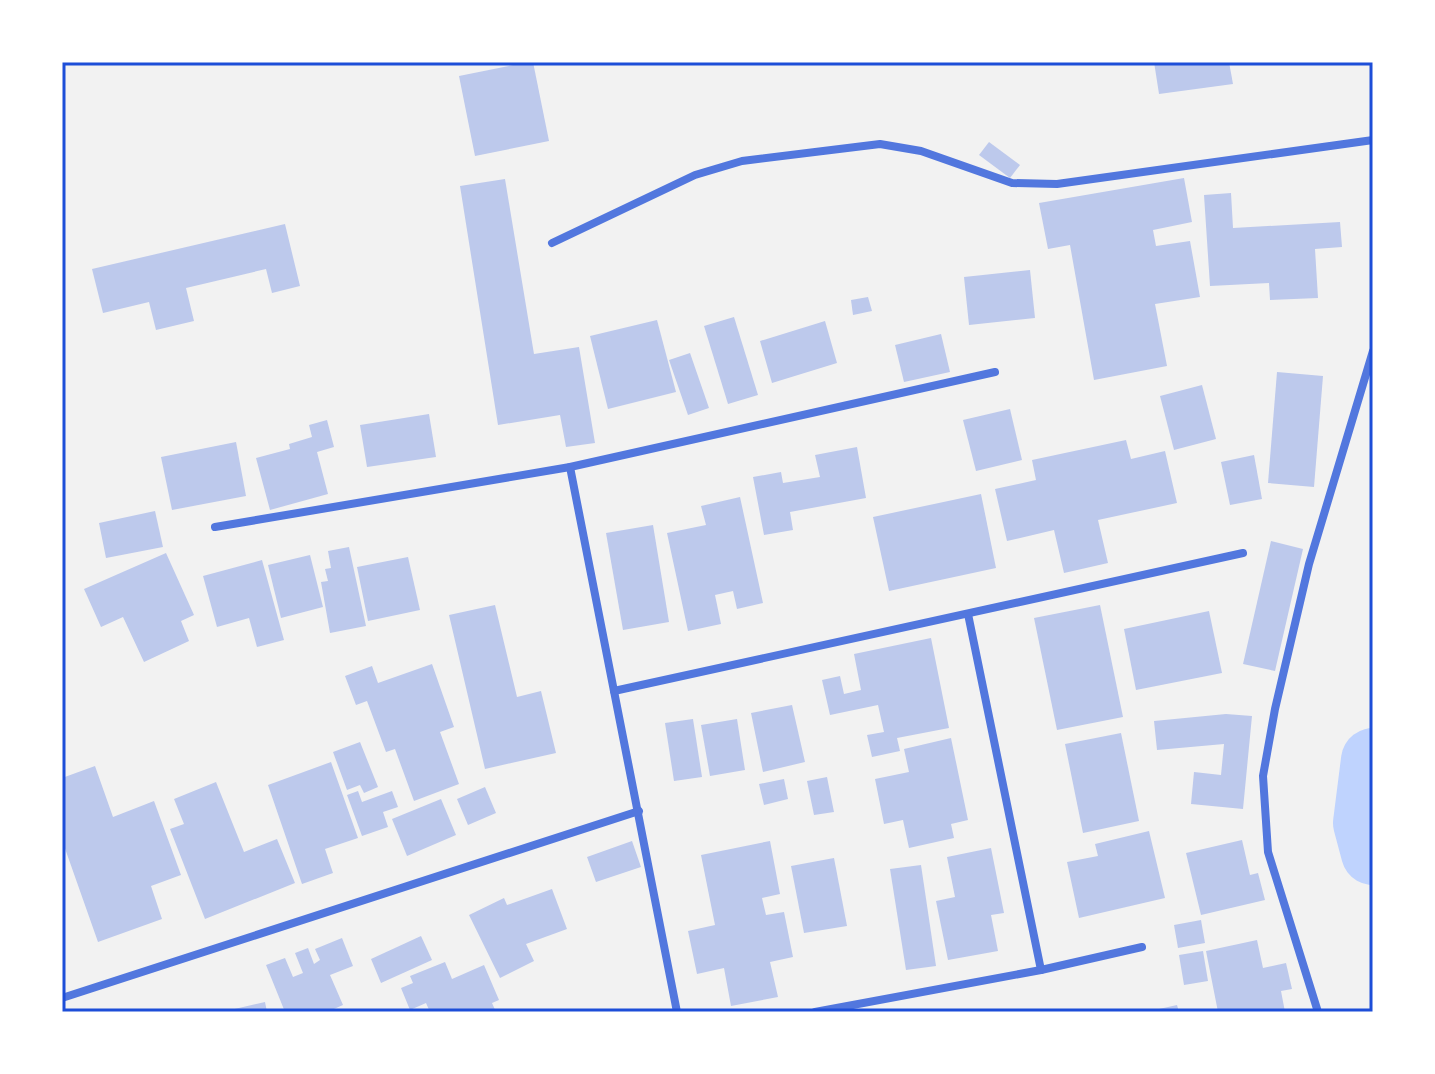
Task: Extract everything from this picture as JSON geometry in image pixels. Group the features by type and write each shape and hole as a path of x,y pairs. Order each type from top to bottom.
{"street":[{"path":"552,243 695,175 742,161 880,144 921,151 1012,183 1057,184 1373,140"},
{"path":"1318,1012 1268,852 1263,776 1275,709 1309,564 1373,351"},
{"path":"215,527 570,467 995,372"},
{"path":"570,467 677,1012"},
{"path":"614,691 1243,553"},
{"path":"968,614 1041,970"},
{"path":"62,998 639,811"},
{"path":"815,1012 1041,970 1142,947"}],"building":[{"path":"533,62 549,141 475,156 459,76"},
{"path":"1154,62 1229,62 1233,84 1159,94"},
{"path":"989,142 1020,165 1010,178 979,155"},
{"path":"1184,178 1192,222 1153,230 1156,246 1190,241 1200,297 1155,304 1167,366 1094,380 1070,245 1048,249 1039,203"},
{"path":"505,179 534,354 579,347 595,443 566,447 560,415 498,425 460,186"},
{"path":"1231,193 1233,228 1340,222 1342,247 1315,249 1318,298 1270,300 1269,283 1210,286 1204,195"},
{"path":"285,224 300,286 272,293 266,269 186,288 194,321 156,330 149,302 103,313 92,269"},
{"path":"1030,270 1035,318 969,325 964,277"},
{"path":"868,297 872,311 853,315 851,300"},
{"path":"734,317 758,395 728,404 704,326"},
{"path":"657,320 676,392 608,409 590,336"},
{"path":"825,321 837,363 772,383 760,341"},
{"path":"941,334 950,372 904,382 895,345"},
{"path":"690,353 709,408 688,415 669,360"},
{"path":"1277,372 1323,376 1314,487 1268,483"},
{"path":"1202,385 1216,439 1174,450 1160,396"},
{"path":"1010,409 1022,460 976,471 963,420"},
{"path":"429,414 436,457 367,467 360,425"},
{"path":"327,420 334,447 317,452 328,494 270,510 256,458 290,449 289,444 312,437 309,425"},
{"path":"1126,440 1131,459 1165,451 1177,503 1098,520 1108,563 1064,573 1054,530 1007,541 995,489 1036,480 1032,460"},
{"path":"236,442 246,496 172,510 161,457"},
{"path":"857,447 866,498 790,512 793,530 764,535 753,477 781,472 783,483 820,477 815,455"},
{"path":"1254,455 1262,499 1230,505 1221,462"},
{"path":"981,494 996,568 889,591 873,517"},
{"path":"740,497 763,603 737,609 733,591 715,595 721,624 688,631 667,533 706,525 701,506"},
{"path":"155,511 163,547 106,558 99,523"},
{"path":"653,525 669,622 623,630 606,533"},
{"path":"1271,541 1303,549 1275,671 1243,664"},
{"path":"349,547 366,626 330,633 321,582 328,581 325,569 331,568 328,551"},
{"path":"166,553 194,615 181,621 189,641 144,662 123,617 101,627 84,589"},
{"path":"310,555 323,607 281,618 268,565"},
{"path":"408,557 420,610 368,621 357,567"},
{"path":"262,560 284,640 257,647 249,618 217,627 203,576"},
{"path":"495,605 517,697 541,691 556,753 485,769 449,615"},
{"path":"1100,605 1123,717 1057,730 1034,618"},
{"path":"1209,611 1222,673 1136,690 1124,629"},
{"path":"931,638 949,728 897,738 900,751 872,757 867,735 884,732 878,705 830,715 822,680 840,676 844,694 861,690 854,654"},
{"path":"432,664 454,727 440,732 459,784 414,801 395,749 386,752 367,701 356,705 345,676 372,666 378,683"},
{"path":"792,705 805,762 763,772 751,713"},
{"path":"1226,714 1252,716 1243,809 1191,804 1194,772 1221,775 1224,744 1157,750 1154,721"},
{"path":"693,719 702,777 674,781 665,723"},
{"path":"737,719 745,770 710,776 701,725"},
{"path":"1121,733 1139,821 1083,833 1065,744"},
{"path":"951,738 968,820 951,824 954,838 909,848 903,820 884,824 875,779 909,772 904,749"},
{"path":"360,742 378,787 364,793 360,785 347,790 333,752"},
{"path":"331,762 358,838 325,849 333,873 302,884 268,785"},
{"path":"95,766 113,817 154,801 181,875 151,886 162,919 98,942 62,840 62,778"},
{"path":"827,777 834,812 814,815 807,781"},
{"path":"784,779 788,799 764,805 759,784"},
{"path":"216,782 244,852 277,839 295,883 205,919 170,829 184,824 174,799"},
{"path":"485,787 496,813 468,825 457,799"},
{"path":"358,791 362,802 392,791 398,807 383,812 388,827 362,836 347,795"},
{"path":"441,799 456,835 407,856 392,819"},
{"path":"1149,831 1165,898 1079,918 1067,862 1098,856 1095,844"},
{"path":"1242,840 1250,875 1258,873 1265,900 1201,915 1186,853"},
{"path":"632,841 641,867 596,882 587,857"},
{"path":"770,841 780,894 762,898 766,915 784,912 793,957 770,962 778,997 731,1006 724,968 697,974 688,931 715,925 701,855"},
{"path":"991,848 1004,913 991,915 998,951 948,960 936,901 955,897 947,857"},
{"path":"834,858 847,926 804,933 791,866"},
{"path":"921,865 936,966 906,970 890,869"},
{"path":"552,889 567,929 526,944 534,961 500,978 469,915 504,898 507,905"},
{"path":"1201,920 1205,943 1178,948 1174,925"},
{"path":"421,936 432,960 381,983 371,959"},
{"path":"342,938 353,966 330,975 343,1005 327,1012 285,1012 266,965 285,958 293,977 303,973 295,953 308,948 314,964 320,960 315,949"},
{"path":"1257,940 1263,968 1286,963 1292,989 1281,991 1285,1012 1218,1012 1206,951"},
{"path":"1203,951 1208,981 1184,985 1179,955"},
{"path":"445,962 452,979 484,965 499,1000 492,1003 496,1012 430,1012 426,1003 410,1010 401,988 413,983 410,976"},
{"path":"265,1002 267,1012 226,1012 226,1011"},
{"path":"1177,1005 1179,1012 1150,1012 1150,1011"}],"waterway":[{"path":"1373,760 1365,823 1373,853"}]}
